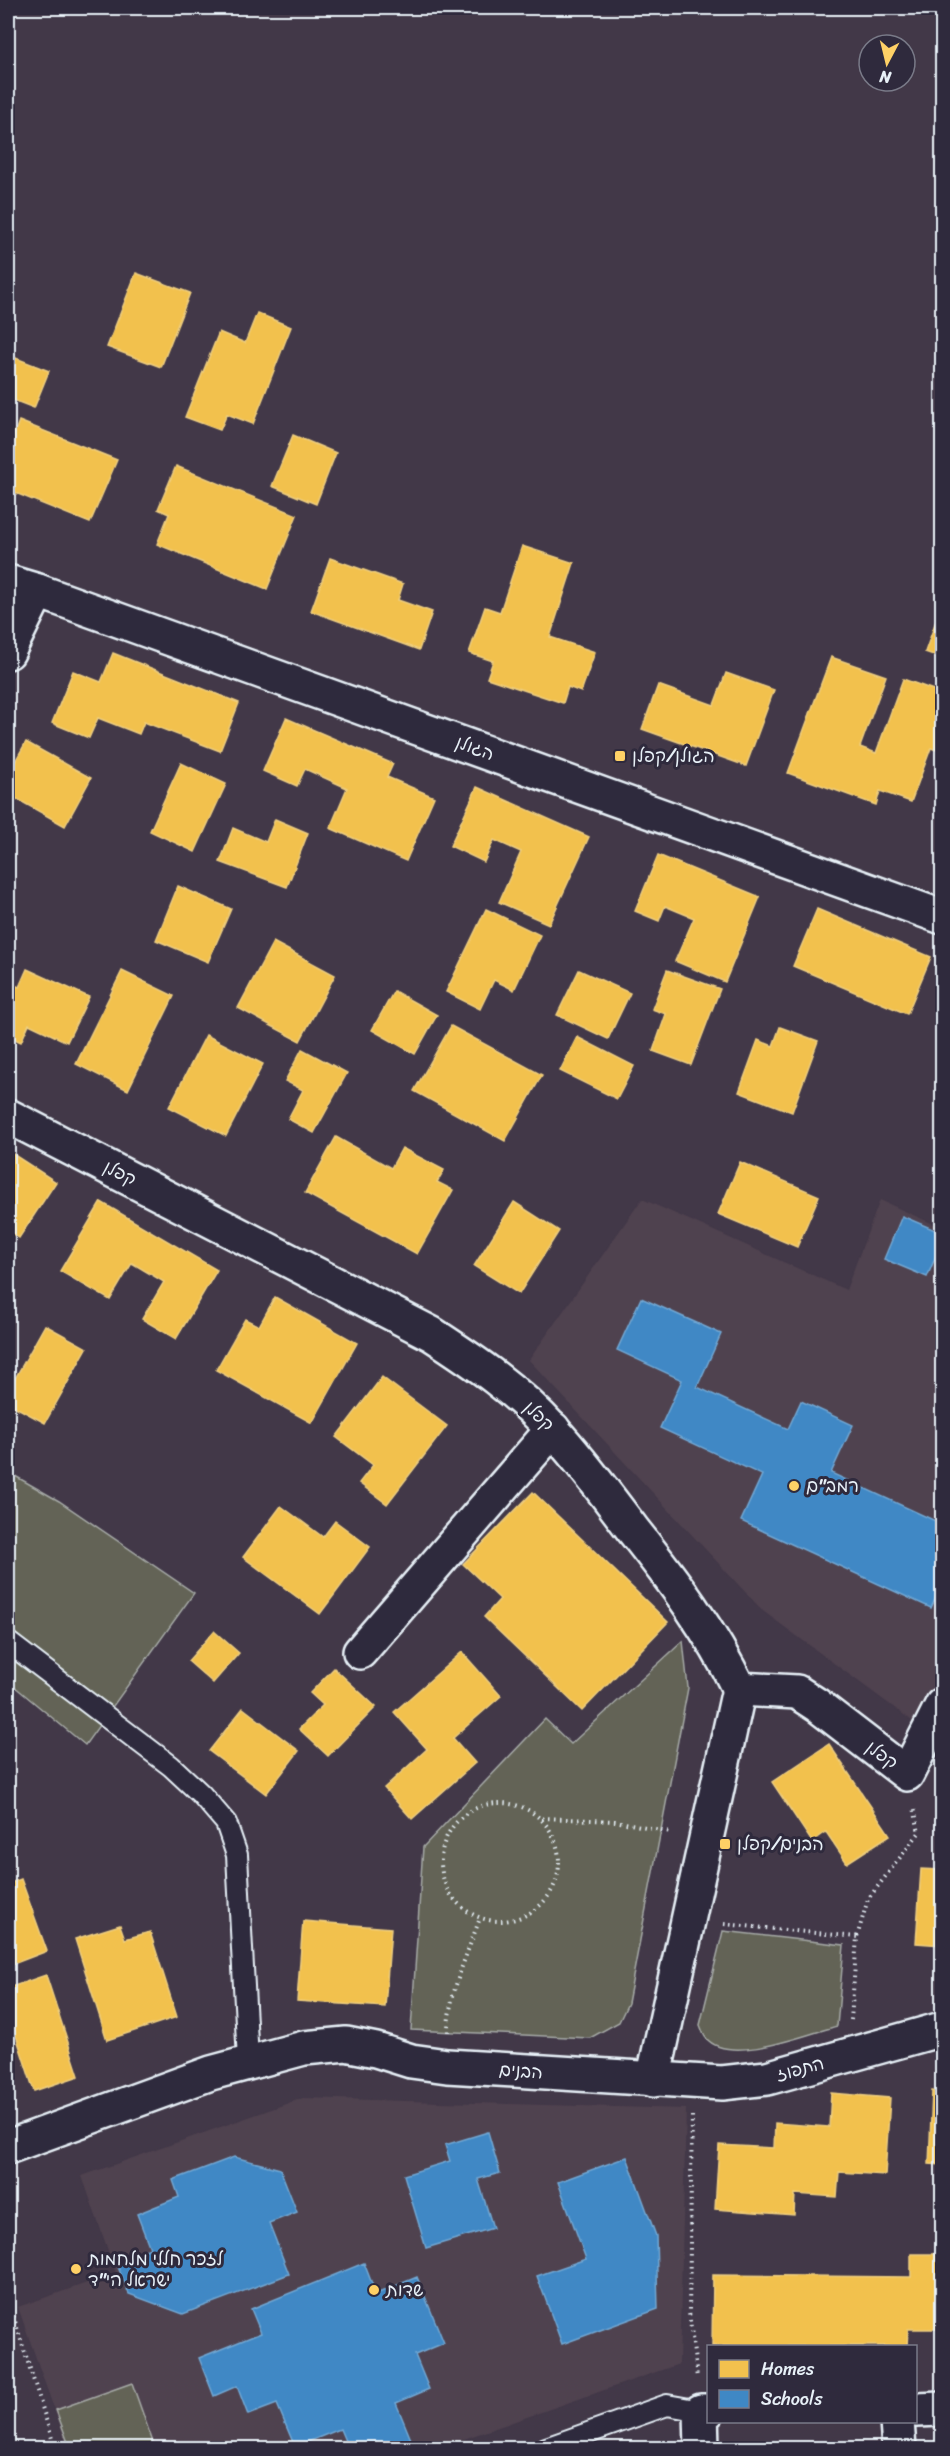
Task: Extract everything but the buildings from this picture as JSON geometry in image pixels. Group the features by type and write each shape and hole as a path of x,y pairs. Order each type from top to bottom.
{"street":[{"name":"הגולן","path":"8,582 942,917"},
{"path":"8,652 38,591"},
{"name":"קפלן","path":"8,1116 432,1334 484,1367 553,1429 688,1602 720,1650 739,1689 797,1692 907,1773 942,1705"},
{"path":"360,1652 553,1429"},
{"path":"653,2080 739,1689"},
{"name":"התפוז","path":"653,2080 722,2083 767,2078 942,2029"},
{"name":"הבנים","path":"8,2147 248,2061 304,2048 346,2044 411,2061 447,2066 653,2080"},
{"path":"917,2410 942,2409"},
{"path":"702,2448 705,2411"},
{"path":"897,2423 899,2448"}],"lane":[{"path":"8,1642 171,1766 201,1794 226,1823 237,1855 248,2061"},
{"path":"546,2448 667,2405 705,2411"}],"path":[{"path":"849,2055 857,1937 868,1899 919,1833 907,1773"},
{"path":"507,1803 523,1808 541,1818 553,1835 559,1854 558,1875 548,1898 533,1911 514,1919 480,1918 462,1907 449,1891 442,1872 443,1845 452,1827 468,1813 486,1804 507,1803"},
{"path":"541,1818 615,1821 706,1839"},
{"path":"447,2066 448,2023 460,1974 480,1918"},
{"path":"688,1920 857,1937"},
{"path":"693,2082 689,2312 705,2411"},
{"path":"8,2299 55,2448"}],"shaded area":[{"name":"רמב\"ם","path":"642,1199 846,1290 880,1200 942,1228 942,1668 915,1723 763,1611 529,1360"},
{"name":"שדות","path":"303,2098 686,2109 679,2364 438,2448 68,2448 18,2307 116,2273 82,2176"}],"green space":[{"path":"8,1472 59,1501 194,1593 85,1745 8,1681"},
{"path":"683,1641 688,1688 628,2003 619,2022 590,2038 411,2030 423,1847 545,1719 571,1744"},
{"path":"723,1931 844,1945 837,2026 788,2041 750,2049 717,2046 706,2038 700,2025"},
{"path":"132,2383 155,2448 70,2448 56,2410"}],"place":[{"name":"הגולן/קפלן","path":"620,756"},
{"name":"רמב\"ם","path":"794,1486"},
{"name":"הבנים/קפלן","path":"725,1844"},
{"name":"לזכר חללי מלחמות ישראל הי\"ד","path":"76,2269"},
{"name":"שדות","path":"374,2290"}]}
